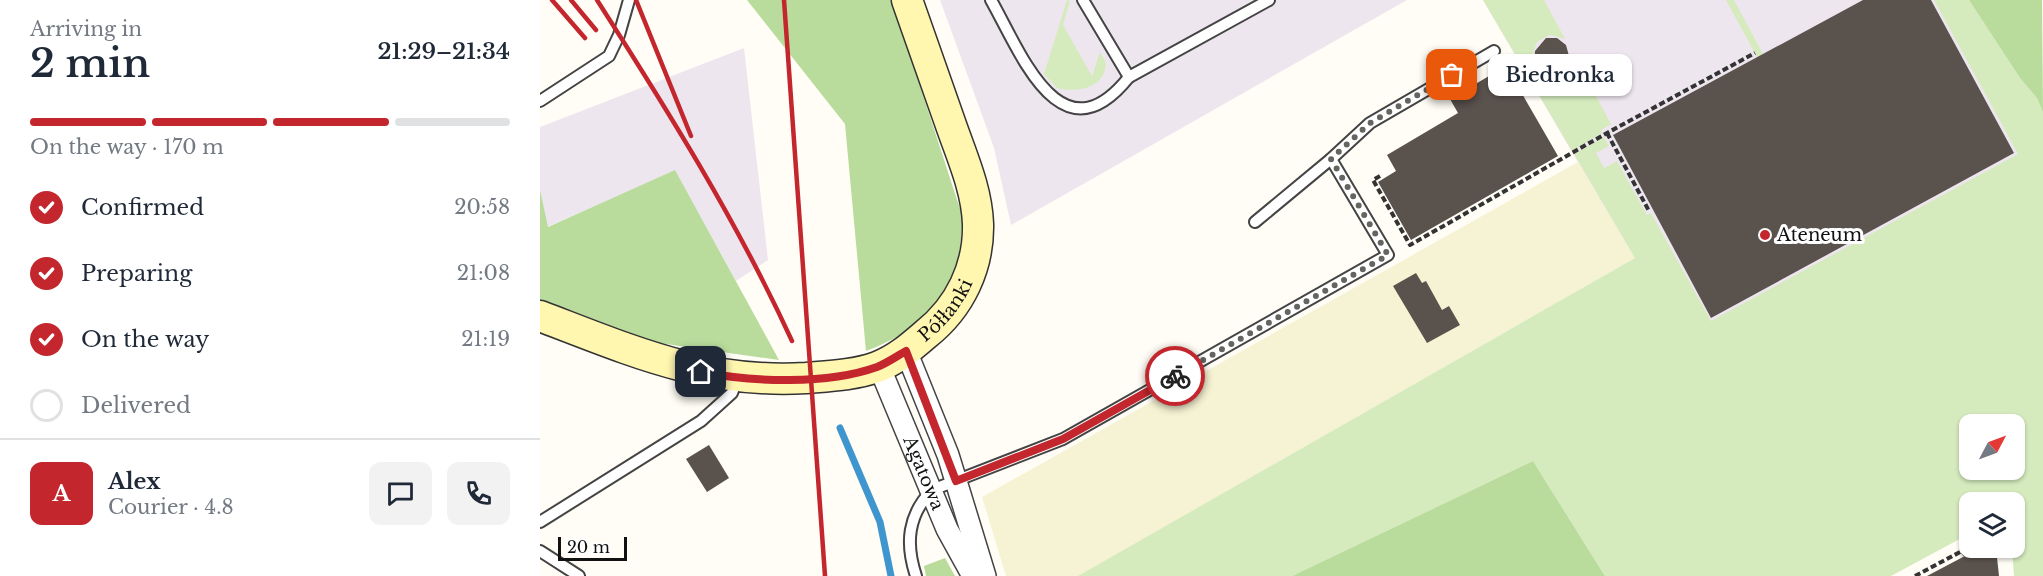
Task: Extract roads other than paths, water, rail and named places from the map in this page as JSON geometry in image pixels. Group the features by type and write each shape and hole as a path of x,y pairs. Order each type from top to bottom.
{"street":[{"name":"Półłanki","path":"540,316 669,363 738,377 821,377 879,366 906,351 937,326 960,297 973,264 978,224 976,200 907,0"},
{"name":"Agatowa","path":"906,351 956,481 985,576"},
{"name":"Agatowa","path":"879,366 953,542 972,576"}],"lane":[{"path":"540,101 609,56 619,35 629,0"},
{"path":"991,0 1041,88 1060,103 1078,108 1096,107 1114,96 1129,77 1269,0"},
{"path":"1083,0 1129,77"},
{"path":"1255,222 1331,159 1370,123 1494,51"},
{"path":"916,576 910,540 912,518 919,504 932,490 1063,439 1388,255 1331,159"},
{"path":"540,522 701,421 732,393 738,377"},
{"path":"540,551 579,576"}],"waterway":[{"path":"840,428 880,522 891,576"}],"railway":[{"path":"552,0 585,38"},
{"path":"571,0 596,30"},
{"path":"597,0 725,210 792,341"},
{"path":"636,0 691,136"},
{"path":"784,0 825,576"}],"place":[{"name":"Biedronka","path":"1452,75"},
{"name":"Ateneum","path":"1765,235"}]}
